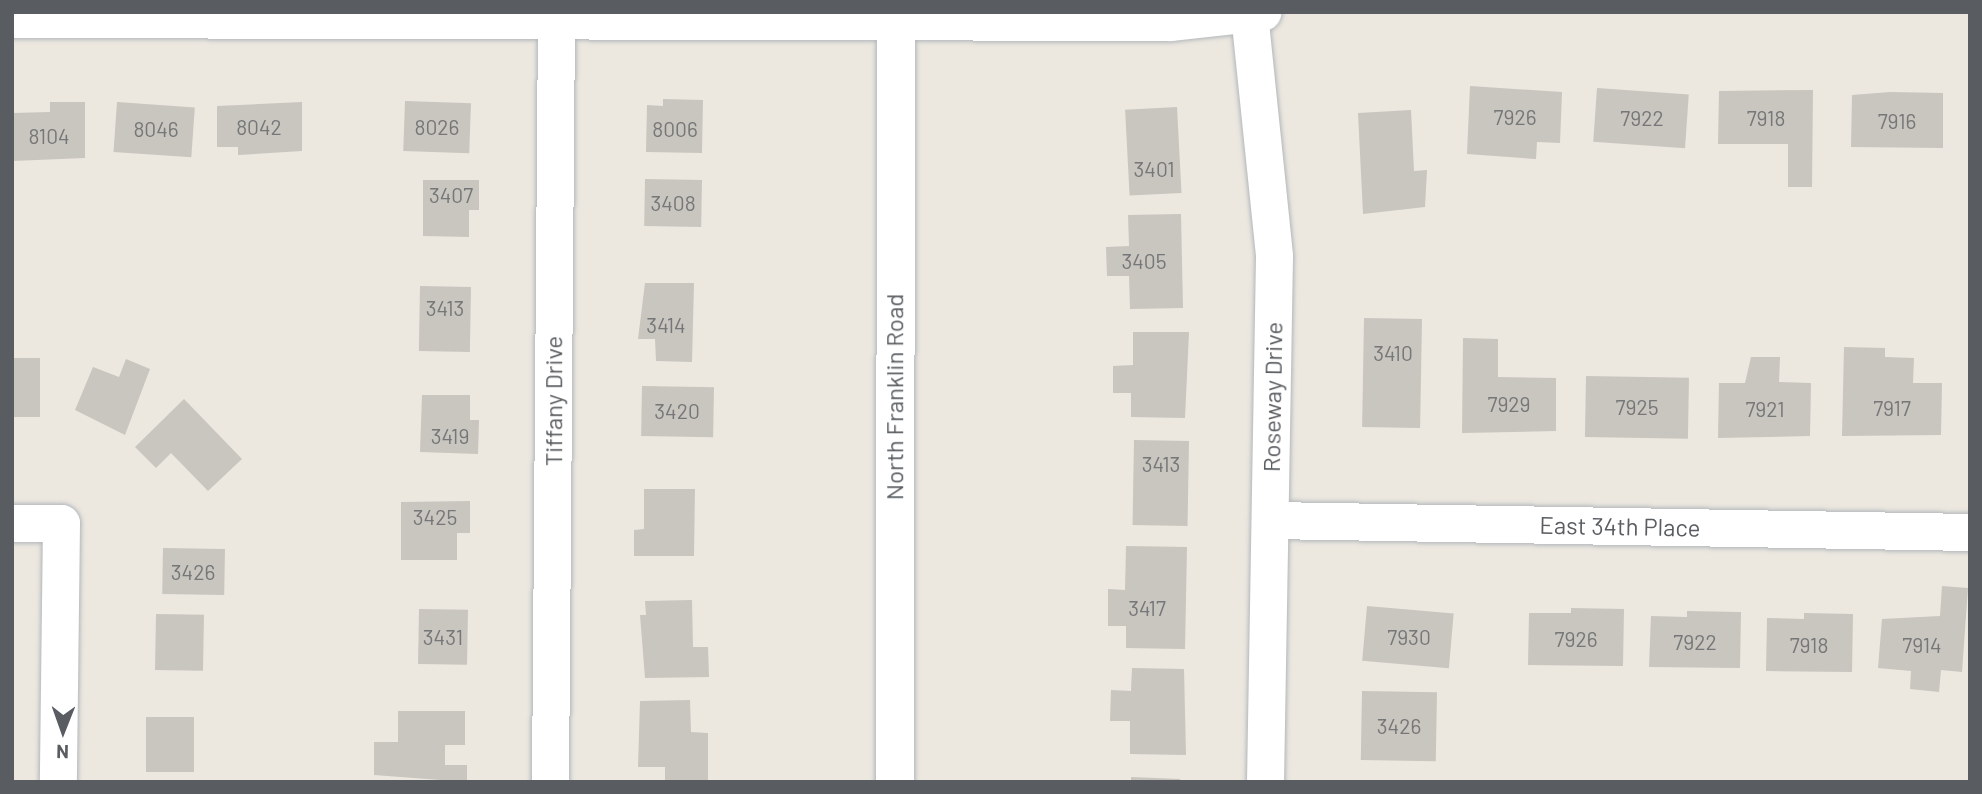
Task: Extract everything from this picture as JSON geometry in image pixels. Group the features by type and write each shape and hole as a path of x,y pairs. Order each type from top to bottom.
{"main road":[{"name":"North Franklin Road","path":"895,782 896,17"}],"street":[{"path":"12,19 556,20 896,17 1170,22 1256,13"},
{"name":"Roseway Drive","path":"1256,13 1272,202 1265,782"},
{"name":"Tiffany Drive","path":"550,782 556,20"},
{"name":"East 34th Place","path":"1270,520 1970,531"},
{"path":"12,523 61,523 58,782"}],"building":[{"path":"1470,86 1562,92 1560,143 1537,142 1536,159 1467,154"},
{"path":"1597,88 1689,94 1685,148 1593,142"},
{"path":"1813,90 1812,187 1788,187 1788,144 1718,144 1719,91"},
{"path":"1890,92 1943,93 1943,148 1851,147 1852,95"},
{"path":"663,99 703,100 702,153 646,152 647,105 663,106"},
{"path":"405,101 471,103 469,153 403,151"},
{"path":"50,102 85,102 85,158 12,161 12,113 50,112"},
{"path":"117,102 195,107 191,157 114,152"},
{"path":"302,102 302,151 238,155 238,147 217,147 217,106"},
{"path":"1177,107 1182,193 1130,196 1125,110"},
{"path":"1411,110 1414,171 1427,170 1425,207 1363,214 1358,113"},
{"path":"645,179 702,180 701,227 644,226"},
{"path":"423,180 479,180 479,210 469,210 469,237 423,236"},
{"path":"1181,214 1183,308 1130,309 1129,276 1107,276 1106,247 1129,246 1128,215"},
{"path":"645,283 694,283 692,362 656,361 655,339 638,339"},
{"path":"420,286 471,287 470,352 419,351"},
{"path":"1364,318 1422,319 1420,428 1362,427"},
{"path":"1133,332 1189,332 1185,418 1131,417 1131,393 1113,393 1113,366 1133,365"},
{"path":"1463,338 1498,339 1498,377 1556,378 1556,431 1462,433"},
{"path":"1844,347 1885,348 1885,357 1914,358 1913,383 1942,383 1941,435 1842,436"},
{"path":"1751,357 1780,357 1779,382 1811,383 1810,436 1718,438 1719,383 1745,383"},
{"path":"12,358 40,358 40,417 12,417"},
{"path":"126,359 150,369 125,435 75,410 93,367 119,377"},
{"path":"1586,376 1689,378 1688,439 1585,437"},
{"path":"642,386 714,387 713,437 641,436"},
{"path":"422,395 470,395 470,420 479,420 478,454 420,452"},
{"path":"184,399 242,459 208,491 171,453 156,468 135,447"},
{"path":"1134,440 1189,441 1188,526 1133,525"},
{"path":"644,489 695,489 694,556 634,556 634,530 644,529"},
{"path":"470,501 470,533 457,533 457,560 401,560 401,502"},
{"path":"1126,546 1187,547 1185,649 1126,648 1126,626 1108,626 1108,589 1125,590"},
{"path":"163,548 225,549 224,595 162,594"},
{"path":"1942,586 1968,588 1962,672 1941,670 1939,692 1910,689 1911,671 1878,668 1882,619 1940,616"},
{"path":"692,600 693,647 708,647 709,677 645,678 640,615 646,615 645,601"},
{"path":"1367,606 1454,614 1449,668 1362,661"},
{"path":"1571,608 1624,609 1623,666 1528,665 1529,613 1571,613"},
{"path":"419,609 468,610 467,665 418,664"},
{"path":"1687,611 1741,612 1740,668 1649,667 1651,616 1687,617"},
{"path":"1804,613 1853,614 1852,672 1766,671 1767,618 1804,619"},
{"path":"156,614 204,615 203,671 155,670"},
{"path":"1132,668 1184,669 1186,755 1130,754 1130,721 1110,721 1111,690 1131,691"},
{"path":"1362,691 1437,692 1436,761 1361,760"},
{"path":"690,700 691,732 708,733 708,782 665,782 665,767 638,767 640,701"},
{"path":"398,711 465,711 465,745 445,745 445,765 467,765 467,782 374,775 374,742 398,742"},
{"path":"146,717 194,717 194,772 146,772"},
{"path":"1131,777 1180,779 1180,782 1131,782"}]}
